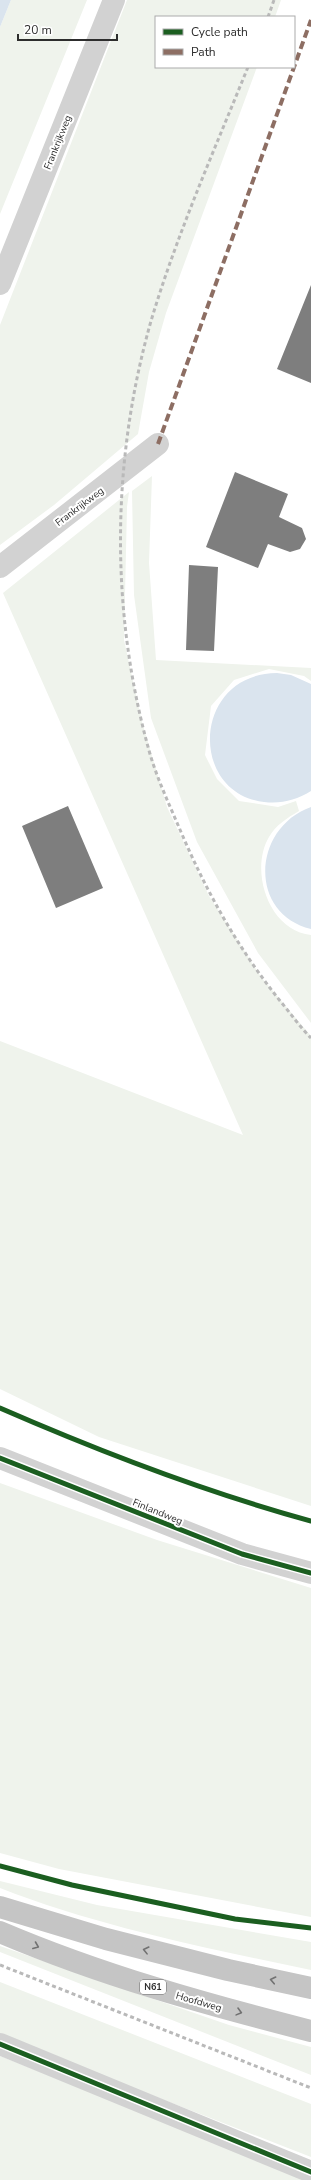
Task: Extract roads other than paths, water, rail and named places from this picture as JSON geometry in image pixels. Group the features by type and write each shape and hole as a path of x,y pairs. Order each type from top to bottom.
{"main road":[{"path":"0,1907 106,1940 228,1970 311,1988"},
{"name":"Hoofdweg","path":"0,1932 92,1969 220,2008 311,2031"}],"street":[{"name":"Frankrijkweg","path":"0,284 114,0"},
{"name":"Frankrijkweg","path":"0,567 158,444"},
{"name":"Finlandweg","path":"0,1458 242,1554 311,1573"},
{"path":"0,2044 311,2172"}],"railway":[{"path":"268,16 274,0"},
{"path":"248,68 196,193 172,256 151,321 138,374 128,428 123,483 120,538 122,592 128,647 137,701 150,754 164,793 191,855 225,920 251,962 299,1025 311,1038"},
{"path":"0,1965 311,2088"}]}
